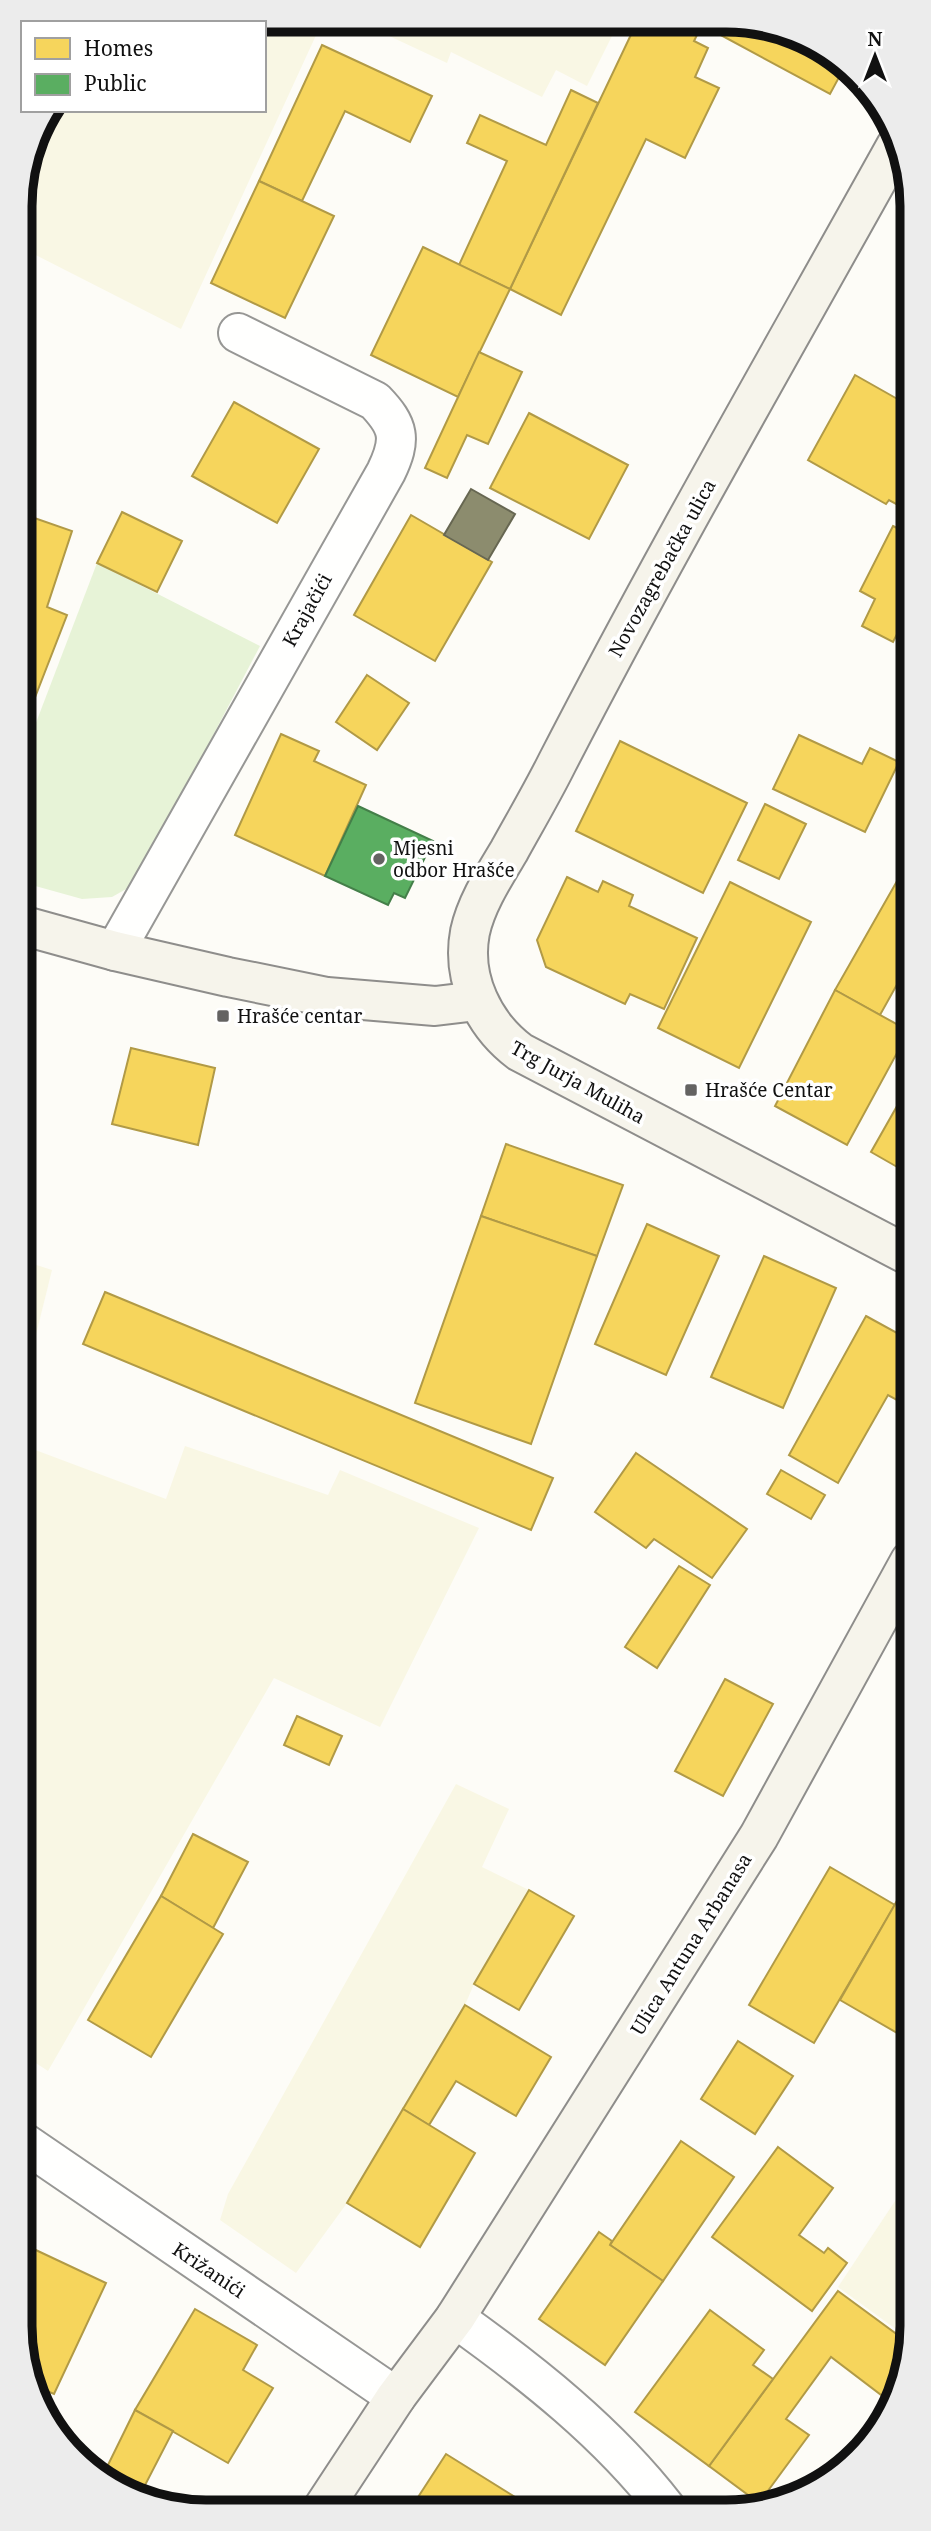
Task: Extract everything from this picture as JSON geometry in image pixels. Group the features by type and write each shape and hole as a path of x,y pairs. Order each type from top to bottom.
{"main road":[{"name":"Novozagrebačka ulica","path":"478,1001 470,974 470,933 490,884 597,685 891,154"},
{"path":"32,928 115,951 327,997 435,1006 478,1001"},
{"name":"Trg Jurja Muliha","path":"478,1001 503,1040 520,1052 900,1251"},
{"name":"Ulica Antuna Arbanasa","path":"328,2500 396,2397 455,2318 759,1836 899,1580"}],"street":[{"name":"Krajačići","path":"115,951 386,472 396,439 392,418 375,401 238,333"},
{"name":"Križanići","path":"32,2148 396,2397"},
{"path":"455,2318 552,2391 611,2445 659,2500"}],"shaded area":[{"path":"266,32 317,32 181,329 32,253 32,194 35,171 49,128 59,112 266,112"},
{"path":"381,32 614,32 587,86 556,70 542,97 451,52 447,63"},
{"path":"32,1264 52,1270 32,1351"},
{"path":"185,1446 328,1495 340,1470 479,1528 380,1727 274,1678 48,2071 32,2061 32,1449 166,1499"},
{"path":"456,1784 509,1809 482,1867 529,1890 474,1984 465,2005 347,2203 296,2273 220,2220 228,2194"},
{"path":"899,2195 899,2331 838,2287"}],"green space":[{"path":"97,563 260,646 135,884 112,897 82,899 32,885 32,733"}],"building: Homes":[{"path":"632,32 698,32 694,41 708,48 695,77 719,88 685,158 646,139 561,315 510,289"},
{"path":"718,32 760,35 803,49 840,74 830,94"},
{"path":"322,45 432,96 410,142 345,111 302,201 259,181"},
{"path":"571,90 598,103 510,289 459,265 507,161 467,143 480,115 546,145"},
{"path":"259,181 334,216 285,318 211,283"},
{"path":"423,247 510,289 458,397 371,355"},
{"path":"479,352 522,372 488,444 467,435 447,478 425,468"},
{"path":"855,375 900,400 900,506 889,500 886,504 808,460"},
{"path":"234,402 319,449 277,523 192,476"},
{"path":"529,413 628,465 589,539 490,488"},
{"path":"122,512 182,541 157,592 97,563"},
{"path":"411,515 492,562 435,661 354,615"},
{"path":"32,517 72,531 47,607 67,615 32,705"},
{"path":"893,526 900,529 900,629 893,642 862,626 875,599 860,591"},
{"path":"367,675 409,703 377,750 336,722"},
{"path":"281,734 319,751 314,761 366,785 325,876 235,835"},
{"path":"799,735 862,764 870,748 899,762 865,832 773,789"},
{"path":"620,741 747,803 703,893 576,831"},
{"path":"765,804 806,824 779,879 738,860"},
{"path":"900,876 900,980 880,1015 835,990"},
{"path":"567,877 598,892 603,881 633,895 629,906 697,938 664,1009 630,994 625,1004 546,967 537,940"},
{"path":"730,882 811,922 739,1068 658,1028"},
{"path":"835,990 900,1026 900,1048 847,1145 775,1106"},
{"path":"131,1048 215,1068 198,1145 112,1124"},
{"path":"900,1102 900,1168 871,1152"},
{"path":"506,1144 623,1185 597,1256 481,1216"},
{"path":"481,1216 597,1256 531,1444 415,1403"},
{"path":"647,1224 719,1256 666,1375 595,1344"},
{"path":"764,1256 836,1288 783,1408 711,1377"},
{"path":"105,1292 553,1478 531,1530 83,1344"},
{"path":"866,1316 899,1334 899,1401 888,1395 838,1483 789,1455"},
{"path":"636,1453 747,1529 712,1578 654,1539 646,1548 595,1512"},
{"path":"781,1470 825,1495 811,1519 767,1494"},
{"path":"679,1566 710,1585 657,1668 625,1647"},
{"path":"725,1679 773,1704 723,1796 675,1771"},
{"path":"297,1716 342,1736 329,1765 284,1745"},
{"path":"193,1834 248,1862 213,1928 161,1896"},
{"path":"830,1867 895,1905 814,2043 749,2005"},
{"path":"529,1890 574,1916 519,2010 474,1984"},
{"path":"161,1896 223,1934 151,2057 88,2020"},
{"path":"898,1899 899,2034 840,2000"},
{"path":"465,2005 551,2057 516,2116 456,2081 429,2125 403,2109"},
{"path":"738,2041 793,2076 755,2134 701,2099"},
{"path":"403,2109 475,2153 420,2247 347,2203"},
{"path":"681,2141 734,2177 663,2281 610,2245"},
{"path":"778,2147 833,2188 799,2235 824,2253 828,2248 847,2263 812,2311 712,2237"},
{"path":"599,2232 612,2241 610,2245 663,2281 605,2365 539,2319"},
{"path":"32,2248 106,2283 54,2394 44,2390 35,2360 32,2337"},
{"path":"838,2291 899,2336 894,2371 884,2397 831,2357 786,2419 809,2435 765,2495 751,2497 709,2466"},
{"path":"195,2309 257,2345 243,2370 273,2388 228,2463 135,2410"},
{"path":"710,2310 764,2350 753,2365 773,2379 709,2466 635,2412"},
{"path":"135,2410 173,2431 144,2488 106,2469"},
{"path":"446,2454 520,2500 416,2500"}],"building: Public":[{"name":"Mjesni odbor Hrašće","path":"358,806 433,841 405,898 394,893 388,905 325,876"}],"building: Industry":[{"path":"471,489 515,514 488,560 444,535"}],"place":[{"name":"Mjesni odbor Hrašće","path":"379,859"},
{"name":"Hrašće centar","path":"223,1016"},
{"name":"Hrašće Centar","path":"691,1090"}]}
